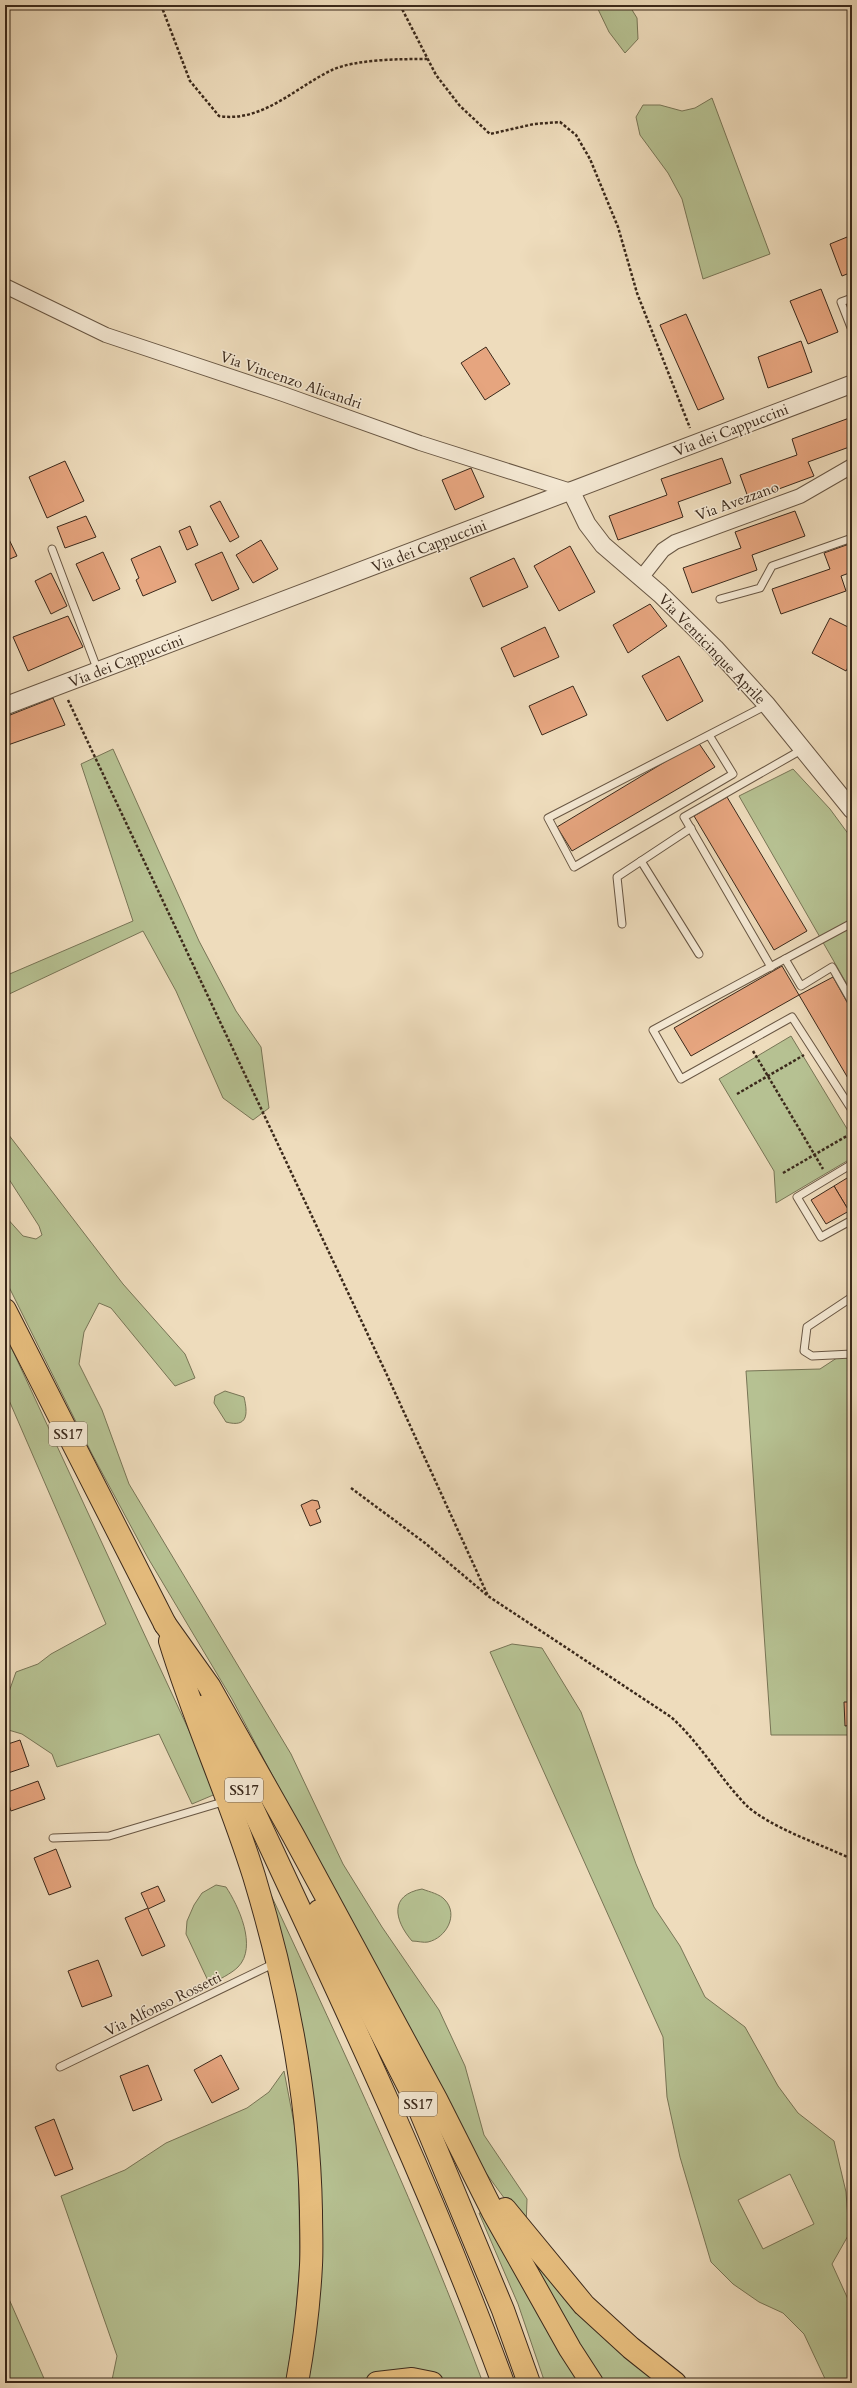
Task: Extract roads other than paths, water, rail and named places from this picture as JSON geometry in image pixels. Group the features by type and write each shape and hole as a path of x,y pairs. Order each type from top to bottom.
{"main road":[{"name":"SS17","path":"5,1310 165,1624 203,1702 391,2105 476,2309 503,2383"},
{"path":"165,1624 185,1691 228,1801 254,1876 291,2022 302,2086 310,2182 312,2264 306,2331 297,2383"},
{"path":"165,1624 209,1686 349,1936 465,2155 493,2212 570,2349 592,2383"},
{"name":"SS17","path":"203,1702 281,1837 416,2101 503,2310 529,2383"},
{"path":"465,2155 524,2234 584,2305 631,2348 676,2383"},
{"path":"377,2383 412,2379 432,2383"}],"street":[{"name":"Via Vincenzo Alicandri","path":"5,286 106,335 284,394 420,444 571,491"},
{"name":"Via dei Cappuccini","path":"5,706 852,384"},
{"name":"Via Avezzano","path":"641,578 663,550 675,542 800,496 851,470"},
{"name":"Via Venticinque Aprile","path":"571,491 587,524 598,540 704,637 767,705 852,810"}],"lane":[{"path":"852,298 841,302 852,330"},
{"path":"720,599 760,588 772,566 852,538"},
{"path":"52,549 98,671"},
{"path":"709,735 733,774 574,867 548,818 767,705"},
{"path":"771,967 684,817 803,748"},
{"path":"622,924 617,877 690,828"},
{"path":"641,861 699,954"},
{"path":"852,923 653,1030 680,1079 792,1017 852,1110"},
{"path":"785,959 801,986 832,967 852,1002"},
{"path":"852,1164 797,1197 821,1237 852,1220"},
{"path":"852,1297 807,1327 804,1351 812,1356 852,1354"},
{"path":"52,1838 109,1836 228,1801"},
{"name":"Via Alfonso Rossetti","path":"60,2067 277,1962"}]}
